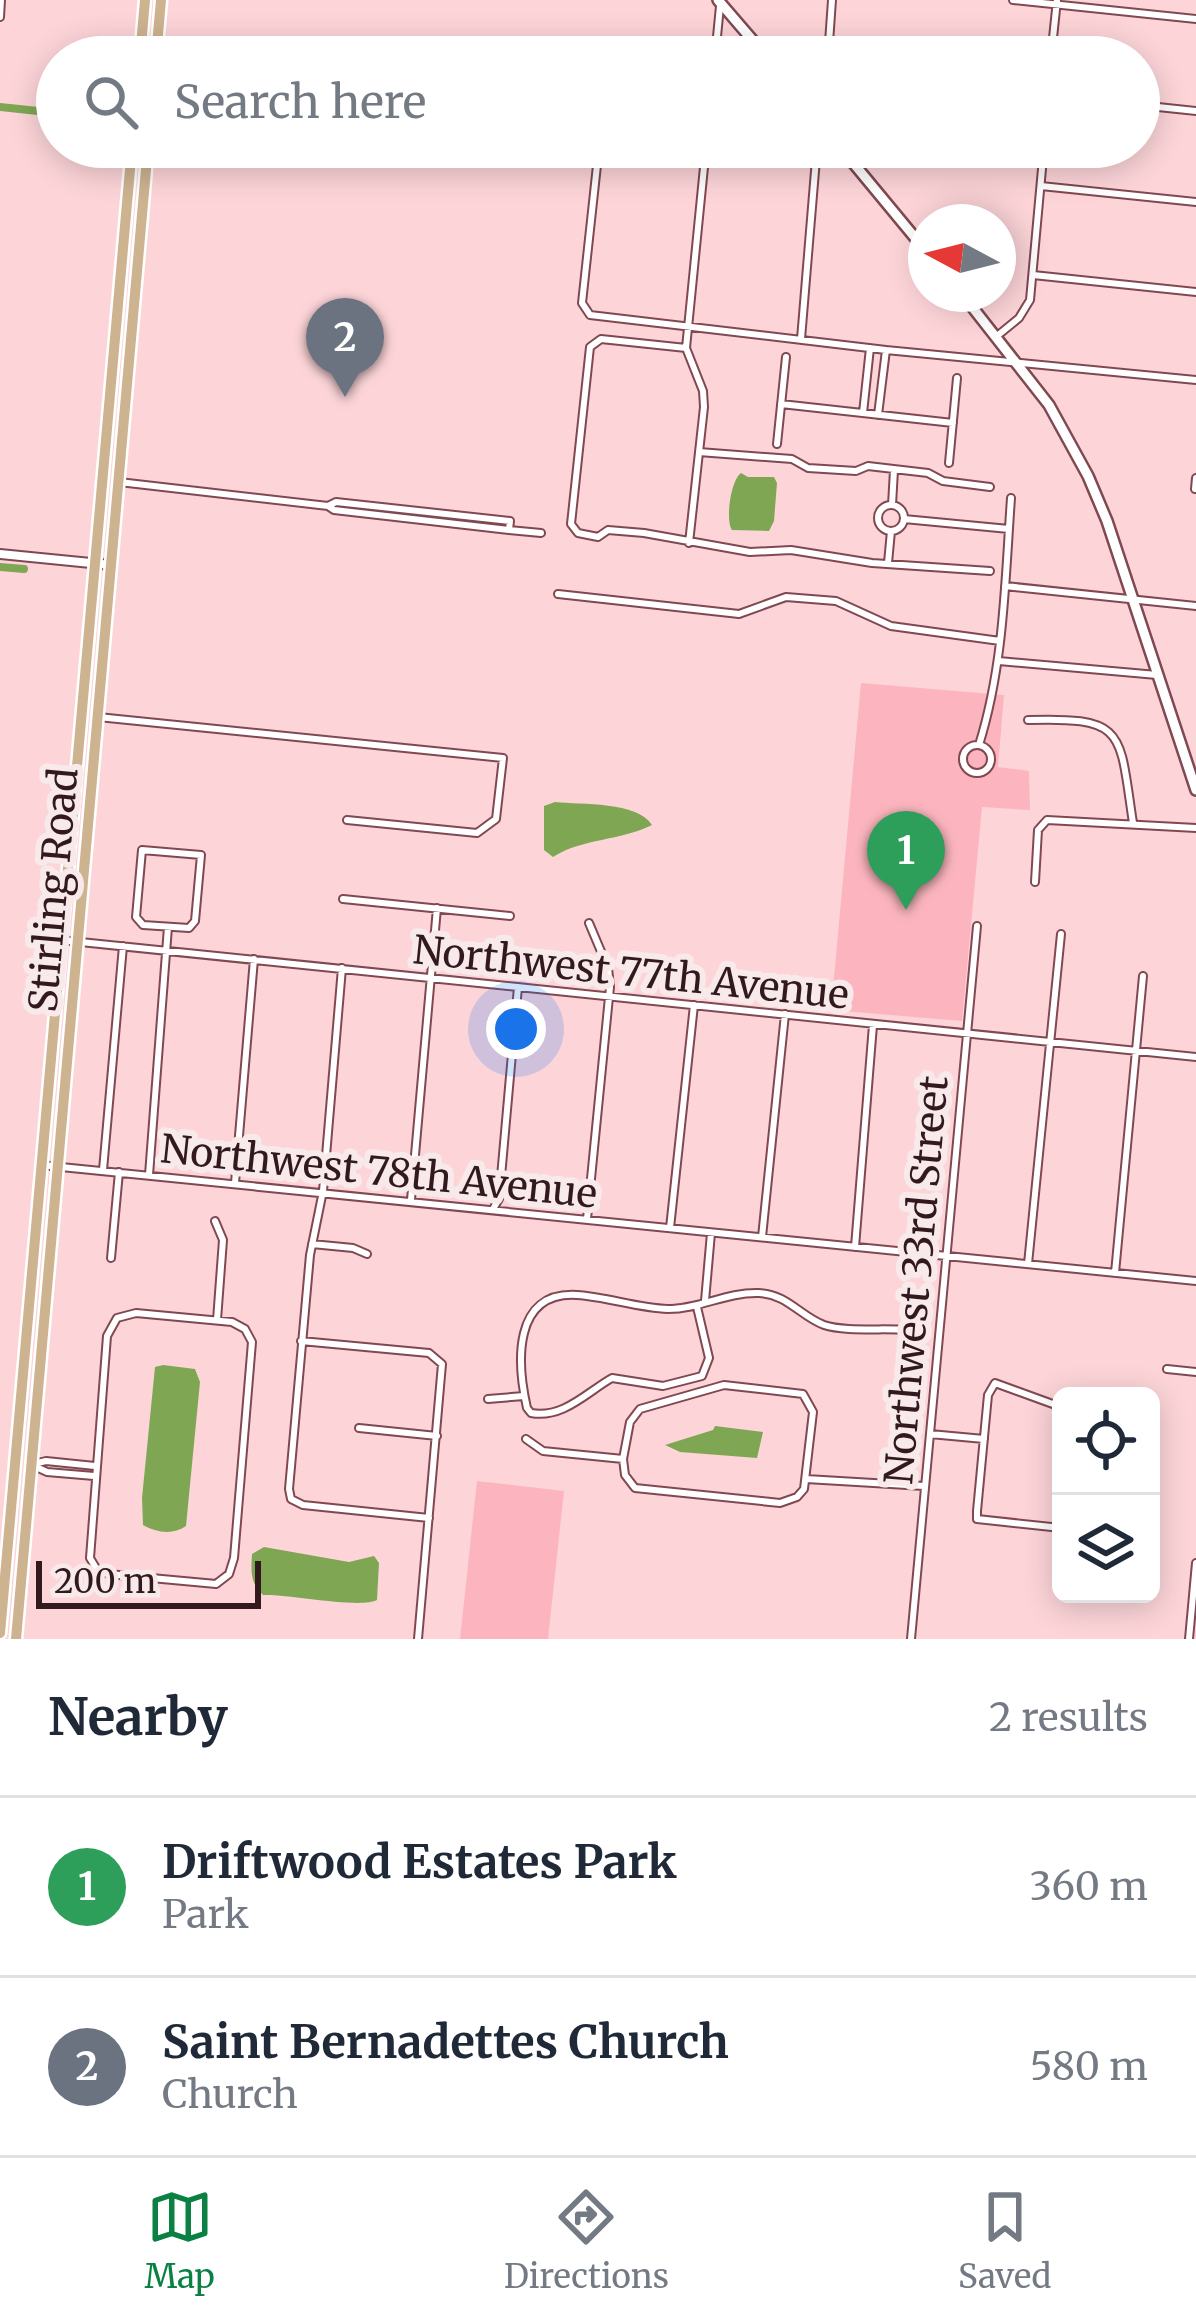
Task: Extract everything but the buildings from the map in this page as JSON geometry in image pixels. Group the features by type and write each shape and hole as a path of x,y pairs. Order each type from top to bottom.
{"main road":[{"path":"142,36 145,0"},
{"path":"158,36 161,0"},
{"path":"719,1 749,36"},
{"name":"Stirling Road","path":"0,1633 9,1462 17,1442 130,168"},
{"name":"Stirling Road","path":"16,1639 146,168"},
{"path":"857,168 908,229"},
{"path":"977,312 1049,405 1088,476 1196,790"},
{"path":"111,388 127,390"},
{"path":"17,1442 31,1464"},
{"path":"3,1600 18,1620"}],"street":[{"path":"0,17 2,0"},
{"path":"829,36 832,0"},
{"path":"1013,0 1196,19"},
{"path":"716,36 719,1"},
{"path":"1054,36 1056,2"},
{"path":"1160,107 1196,111"},
{"path":"596,168 584,310 590,315 1196,380"},
{"path":"688,543 703,391 686,348 704,168"},
{"path":"801,339 815,168"},
{"path":"997,336 1026,310 1042,168"},
{"path":"1041,186 1196,202"},
{"path":"1033,275 1196,292"},
{"path":"686,348 601,339 590,347 571,524 578,533 598,537 608,530 644,533 750,552 791,550 887,564 990,571"},
{"path":"862,413 870,348"},
{"path":"878,415 886,350"},
{"path":"777,444 786,357"},
{"path":"949,463 957,378"},
{"path":"781,404 952,423"},
{"path":"699,452 792,459 808,468 856,472 868,466 928,472 943,481 989,487"},
{"path":"892,505 894,470"},
{"path":"1195,489 1196,478"},
{"path":"119,482 510,521 509,530 541,533"},
{"path":"979,746 994,698 999,661 1011,498"},
{"path":"892,505 901,509 904,519 900,528 890,531 878,518 883,508 892,505"},
{"path":"904,519 1009,529"},
{"path":"887,564 890,531"},
{"path":"0,554 111,565"},
{"path":"1005,586 1196,606"},
{"path":"558,594 739,614 786,597 836,601 891,626 1000,641"},
{"path":"999,661 1159,675"},
{"path":"98,717 503,758 496,819 477,833 347,820"},
{"path":"1028,719 1082,718 1105,726 1116,740 1125,771 1133,823"},
{"path":"979,746 991,759 975,773 963,763 963,755 968,748 979,746"},
{"path":"1035,882 1038,830 1047,820 1196,828"},
{"path":"142,850 201,855 192,925 168,927 143,925 136,917 142,850"},
{"name":"Northwest 77th Avenue","path":"344,899 510,916"},
{"path":"411,1200 437,908"},
{"path":"587,1219 608,997 608,968 589,923"},
{"name":"Northwest 33rd Street","path":"910,1639 977,926"},
{"path":"149,1174 168,927"},
{"path":"1028,1264 1060,934"},
{"name":"Northwest 77th Avenue","path":"61,940 1196,1057"},
{"path":"104,1170 123,946"},
{"path":"235,1183 254,959"},
{"path":"342,968 323,1191 312,1244 289,1489 291,1499 302,1505 429,1518"},
{"path":"1115,1273 1143,976"},
{"path":"493,1209 499,1199 518,987"},
{"path":"670,1228 694,1005"},
{"path":"761,1238 784,1014"},
{"path":"855,1247 873,1025"},
{"name":"Northwest 78th Avenue","path":"41,1165 1196,1281"},
{"path":"111,1258 119,1172"},
{"path":"215,1221 223,1240 217,1321"},
{"path":"711,1233 701,1305 709,1358 702,1376 663,1385 612,1378 584,1400 546,1415 531,1413 524,1396 522,1331 530,1313 545,1301 575,1295 640,1307 701,1305 762,1293 779,1296 825,1325 908,1330"},
{"path":"312,1244 367,1254"},
{"path":"136,1313 217,1321 238,1324 248,1333 253,1355 233,1564 225,1579 204,1585 108,1574 94,1566 88,1544 107,1336 117,1318 136,1313"},
{"path":"302,1342 436,1357 442,1364 418,1639"},
{"path":"1167,1369 1196,1372"},
{"path":"1052,1404 995,1383 988,1395 977,1519 1052,1527"},
{"path":"724,1385 803,1394 810,1400 813,1412 806,1479 797,1497 780,1503 635,1488 623,1459 630,1421 640,1409 724,1385"},
{"path":"488,1399 524,1396"},
{"path":"359,1428 437,1436"},
{"path":"930,1434 984,1439"},
{"path":"526,1439 543,1451 623,1459"},
{"path":"31,1464 95,1466"},
{"path":"31,1464 47,1472 94,1476"},
{"path":"806,1479 925,1486"},
{"path":"1189,1639 1196,1563"}],"shaded area":[{"path":"741,473 774,477 777,483 769,531 732,530 730,500"},
{"path":"861,683 1004,695 998,767 1029,771 1030,810 982,807 962,1021 831,1010"},
{"path":"555,802 622,808 652,825 553,857 544,850 544,806"},
{"path":"155,1367 195,1369 200,1382 186,1526 170,1532 143,1525"},
{"path":"715,1426 763,1432 757,1458 680,1452 665,1445 713,1430"},
{"path":"477,1481 564,1491 548,1639 460,1639"},
{"path":"264,1547 349,1562 374,1556 379,1563 377,1600 356,1603 263,1595 251,1566 252,1554"}],"waterway":[{"path":"0,107 36,111"},
{"path":"0,567 24,569"}],"place":[{"name":"Saint Bernadettes Church","path":"345,397"},
{"name":"Driftwood Estates Park","path":"906,910"}]}
